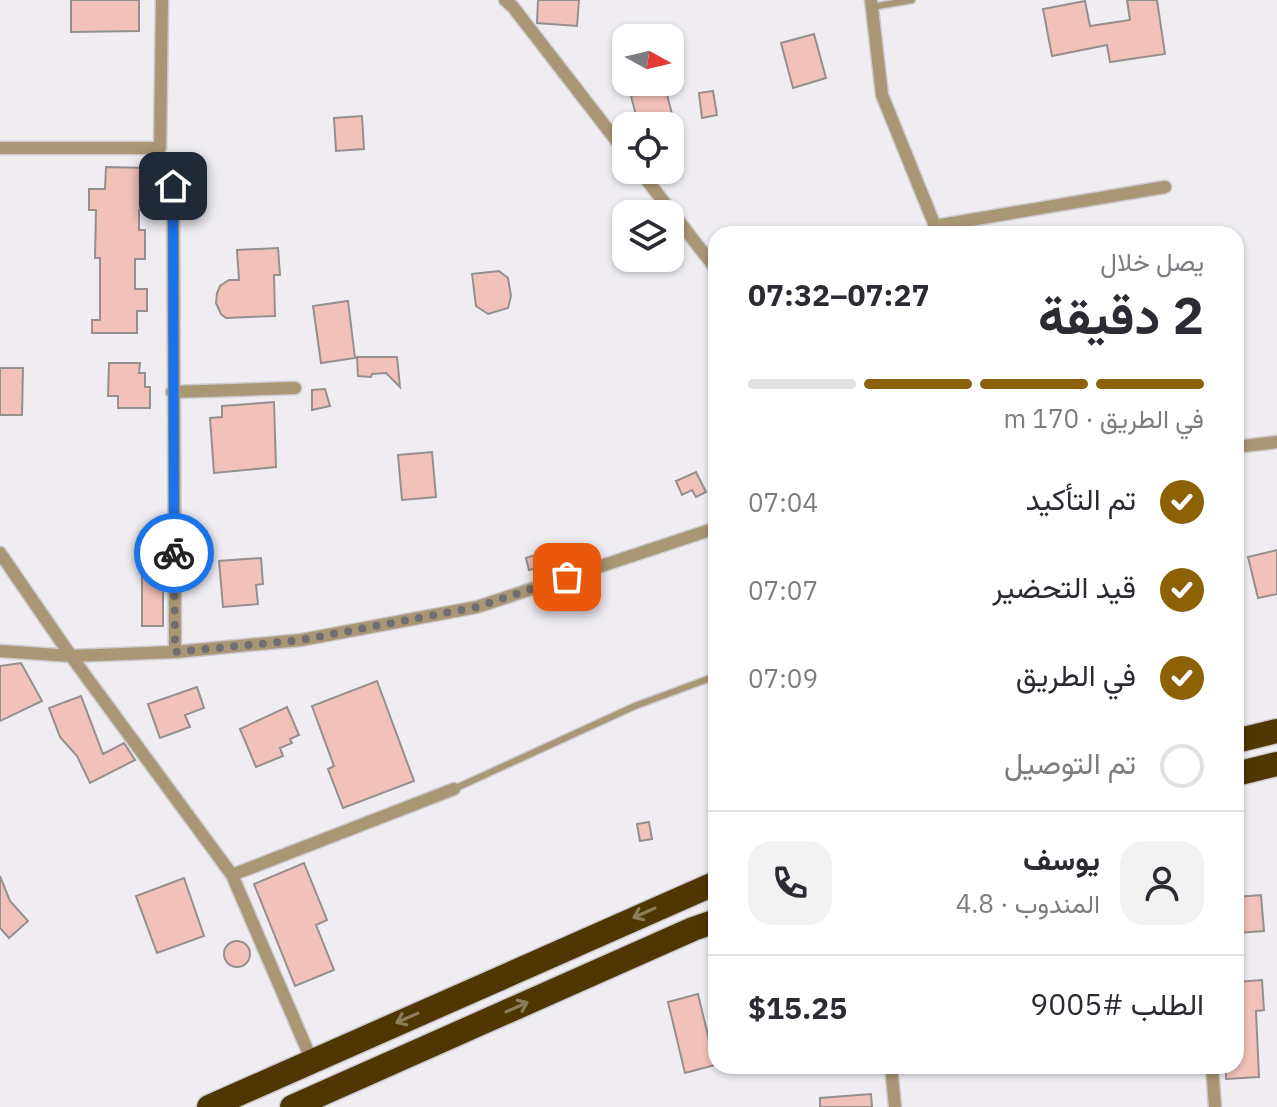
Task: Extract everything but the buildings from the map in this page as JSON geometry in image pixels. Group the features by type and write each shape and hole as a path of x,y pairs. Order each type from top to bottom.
{"highway":[{"path":"1244,739 1277,731"},
{"path":"1244,772 1277,764"},
{"path":"209,1107 708,886"},
{"path":"292,1107 330,1100 708,925"}],"street":[{"path":"0,148 160,148 162,0"},
{"path":"511,2 612,135"},
{"path":"871,4 882,95 935,226 1165,187"},
{"path":"650,184 708,259"},
{"path":"173,186 175,652"},
{"path":"172,392 295,388"},
{"path":"1244,446 1277,442"},
{"path":"0,651 71,656 175,652 301,640 477,607 708,531"},
{"path":"0,553 71,656 232,875 312,1061"},
{"path":"232,875 454,789"},
{"path":"892,1074 895,1107"},
{"path":"1213,1074 1215,1107"}],"lane":[{"path":"871,4 912,0"},
{"path":"454,789 635,706 708,679"}],"way so far":[{"path":"174,553 175,652 301,640 477,607 567,577"}],"route":[{"path":"173,186 174,553"}]}
